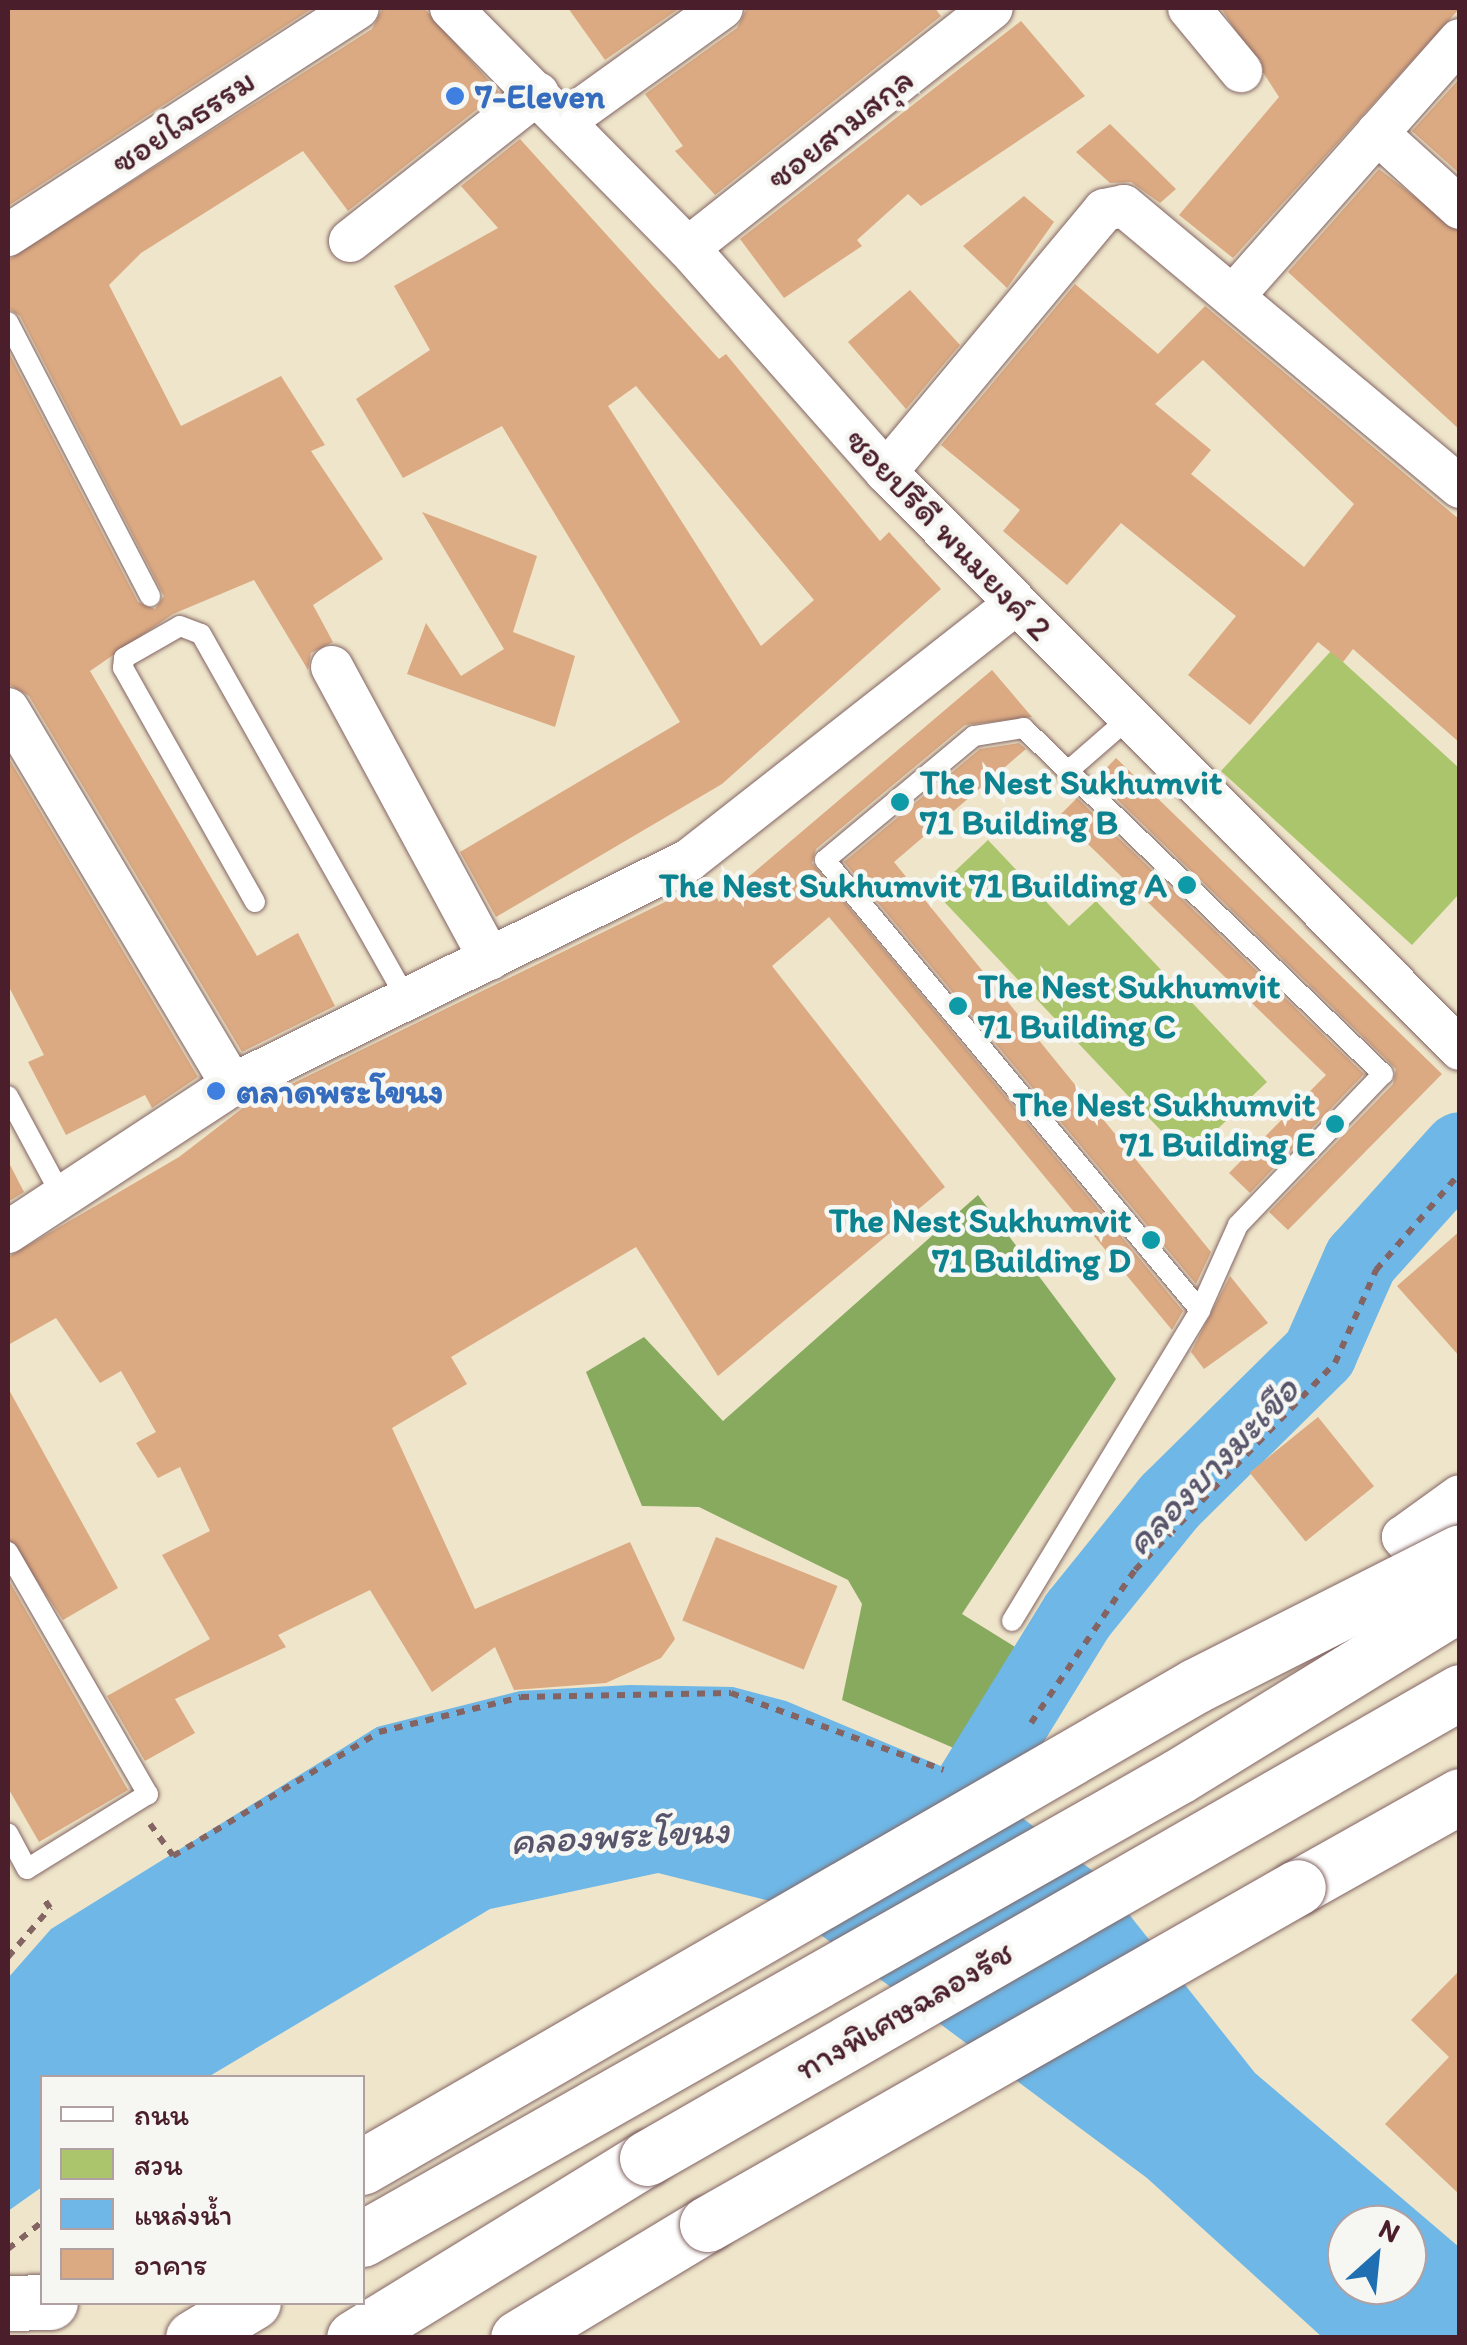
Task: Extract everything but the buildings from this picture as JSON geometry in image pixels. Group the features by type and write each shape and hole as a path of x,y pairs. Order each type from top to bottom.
{"highway":[{"path":"365,2164 1195,1686 1460,1552"},
{"path":"365,2237 1179,1776 1460,1604"},
{"name":"ทางพิเศษฉลองรัช","path":"354,2338 647,2158 1460,1692"},
{"path":"518,2338 708,2224 1460,1796"},
{"path":"572,2338 708,2224"},
{"path":"8,2303 40,2302"},
{"path":"194,2338 249,2305"}],"street":[{"name":"ซอยใจธรรม","path":"8,235 358,8"},
{"name":"ซอยปรีดี พนมยงค์ 2","path":"451,8 552,106 688,248 886,472 1460,1049"},
{"path":"350,241 552,106 722,8"},
{"name":"ซอยสามสกุล","path":"688,248 992,8"},
{"path":"1189,8 1241,71"},
{"path":"1236,293 1460,40"},
{"path":"1377,133 1460,208"},
{"path":"886,472 1104,210 1124,206 1150,222 1236,293 1460,487"},
{"path":"8,1232 232,1086 689,860 1015,604"},
{"path":"332,667 490,959"},
{"path":"8,709 232,1086"},
{"path":"1460,1496 1403,1537 1460,1604"}],"lane":[{"path":"8,322 150,596"},
{"path":"255,902 123,668 124,658 180,626 201,634 407,1000"},
{"path":"1067,772 1128,718"},
{"path":"1012,1621 1200,1310 1238,1225 1383,1074 1024,728 974,736 824,860 1200,1310"},
{"path":"8,1096 63,1198"},
{"path":"8,1552 148,1794 27,1868 8,1834"}],"path":[{"path":"1022,1738 1134,1570 1335,1364 1376,1270 1460,1173"},
{"path":"170,1851 379,1732 521,1697 731,1693 944,1770"},
{"path":"8,1958 50,1908"},
{"path":"8,2250 40,2224"}],"green space":[{"path":"1331,651 1459,768 1459,894 1412,945 1221,771"},
{"path":"988,840 1069,926 1096,901 1267,1082 1187,1158 934,891"},
{"path":"978,1195 1116,1379 962,1614 1025,1653 963,1752 842,1700 862,1604 848,1580 699,1507 642,1506 586,1372 644,1337 723,1421"}],"water":[{"name":"คลองพระโขนง","path":"630,1685 733,1687 786,1701 1005,1793 1009,1808 1097,1874 1255,2073 1410,2205 1327,2205 1327,2305 1427,2305 1427,2220 1459,2247 1459,2337 1322,2337 1147,2178 778,1903 658,1873 490,1909 211,2075 40,2075 40,2188 8,2211 8,1978 51,1929 377,1727 520,1691"}],"waterway":[{"name":"คลองบางมะเขือ","path":"922,1867 1077,1615 1169,1501 1319,1353 1360,1260 1460,1149"}],"place":[{"name":"7-Eleven","path":"455,96"},
{"name":"The Nest Sukhumvit 71 Building B","path":"900,802"},
{"name":"The Nest Sukhumvit 71 Building A","path":"1187,885"},
{"name":"The Nest Sukhumvit 71 Building C","path":"958,1006"},
{"name":"ตลาดพระโขนง","path":"216,1091"},
{"name":"The Nest Sukhumvit 71 Building E","path":"1335,1124"},
{"name":"The Nest Sukhumvit 71 Building D","path":"1151,1240"}]}
